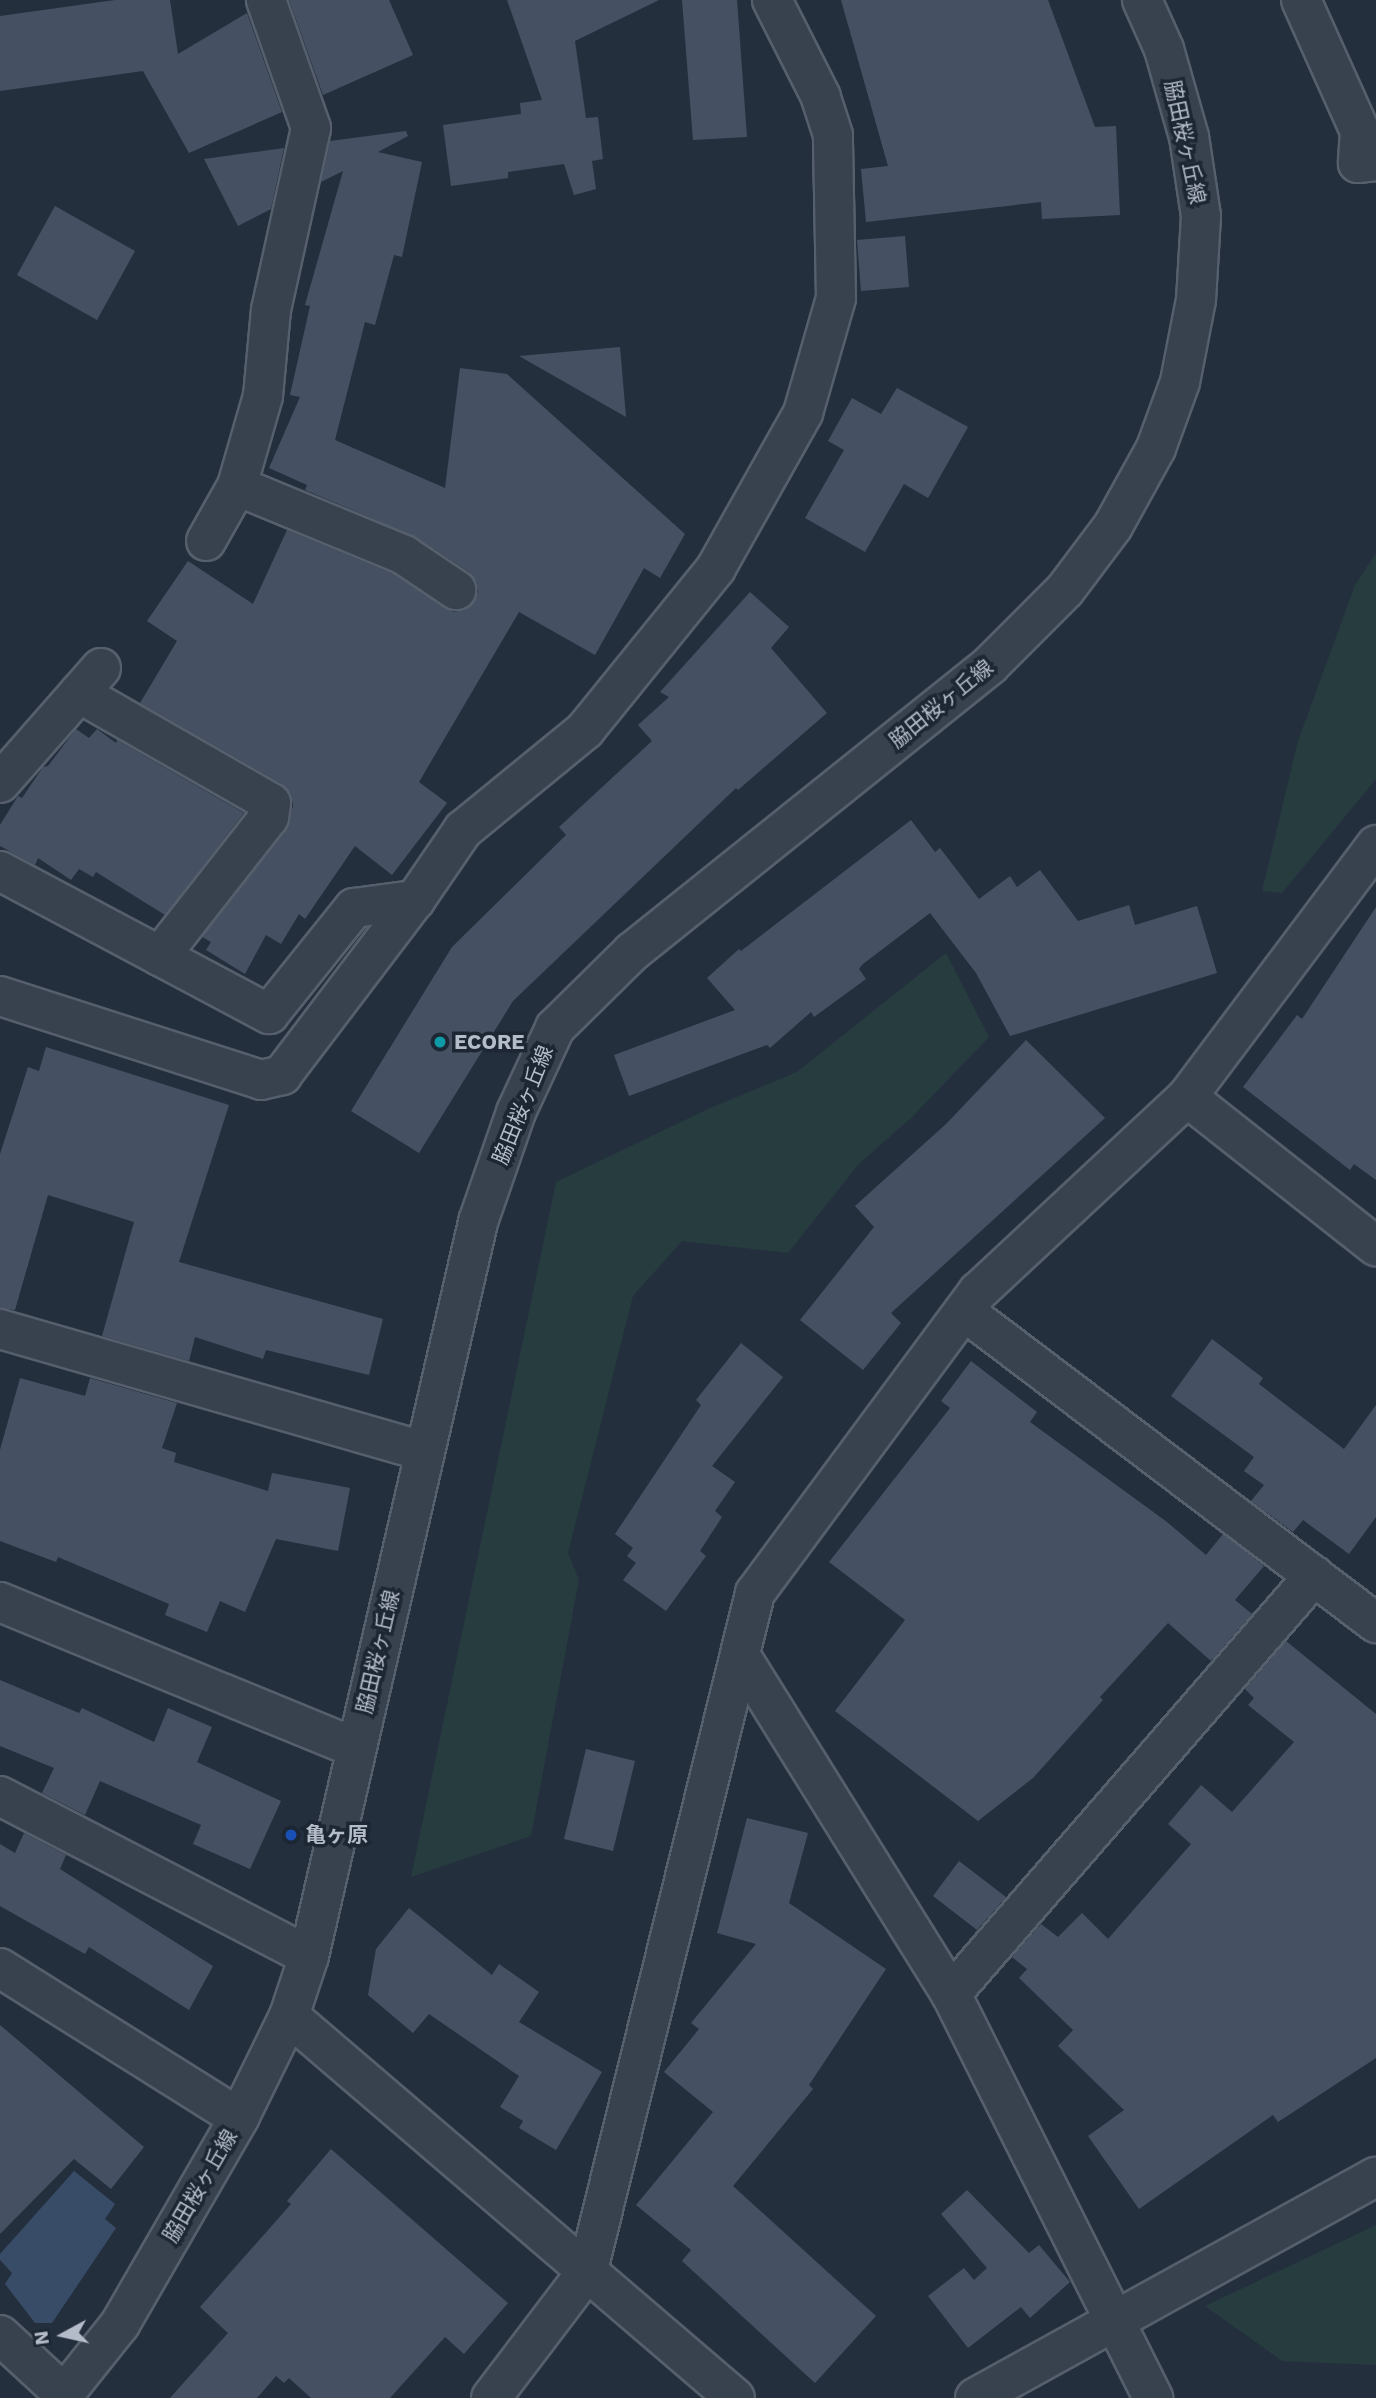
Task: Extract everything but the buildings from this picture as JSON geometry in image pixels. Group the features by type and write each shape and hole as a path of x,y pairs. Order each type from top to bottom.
{"street":[{"path":"206,541 237,486 263,396 271,310 311,128 266,0"},
{"path":"0,996 261,1080 282,1074 415,900 463,830 585,730 716,568 803,413 836,298 833,135 821,97 772,0"},
{"name":"脇田桜ヶ丘線","path":"63,2396 120,2324 239,2118 289,2016 309,1956 478,1222 516,1112 555,1028 632,952 990,665 1065,590 1113,526 1156,449 1180,382 1194,314 1201,216 1189,137 1164,49 1142,0"},
{"path":"1301,0 1360,131 1358,163 1376,161"},
{"path":"237,486 404,555 456,590"},
{"path":"0,783 90,680 271,803 269,817 160,956"},
{"path":"491,2398 588,2270 755,1593 978,1292 1187,1097 1376,845"},
{"path":"0,871 269,1014 354,908 415,900"},
{"path":"1187,1097 1376,1246"},
{"path":"964,1311 1376,1623"},
{"path":"0,1329 424,1451"},
{"path":"951,1994 1314,1576"},
{"path":"0,1602 356,1748"},
{"path":"740,1655 951,1994 1117,2320 1153,2398"},
{"path":"0,1796 309,1956"},
{"path":"0,1968 239,2118"},
{"path":"289,2016 736,2398"},
{"path":"975,2398 1376,2177"},
{"path":"0,2335 63,2396"}],"green space":[{"path":"1376,553 1376,779 1282,893 1262,891 1298,741 1355,585"},
{"path":"946,953 989,1037 912,1117 858,1165 788,1253 682,1241 633,1296 568,1553 579,1580 531,1836 411,1877 556,1182 710,1108 797,1072"},
{"path":"1376,2225 1376,2365 1282,2361 1205,2306"}],"water":[{"path":"74,2171 115,2204 105,2219 116,2228 52,2323 35,2323 5,2284 12,2273 0,2260 0,2254"}],"place":[{"name":"ECORE","path":"440,1042"},
{"name":"亀ヶ原","path":"291,1835"}]}
